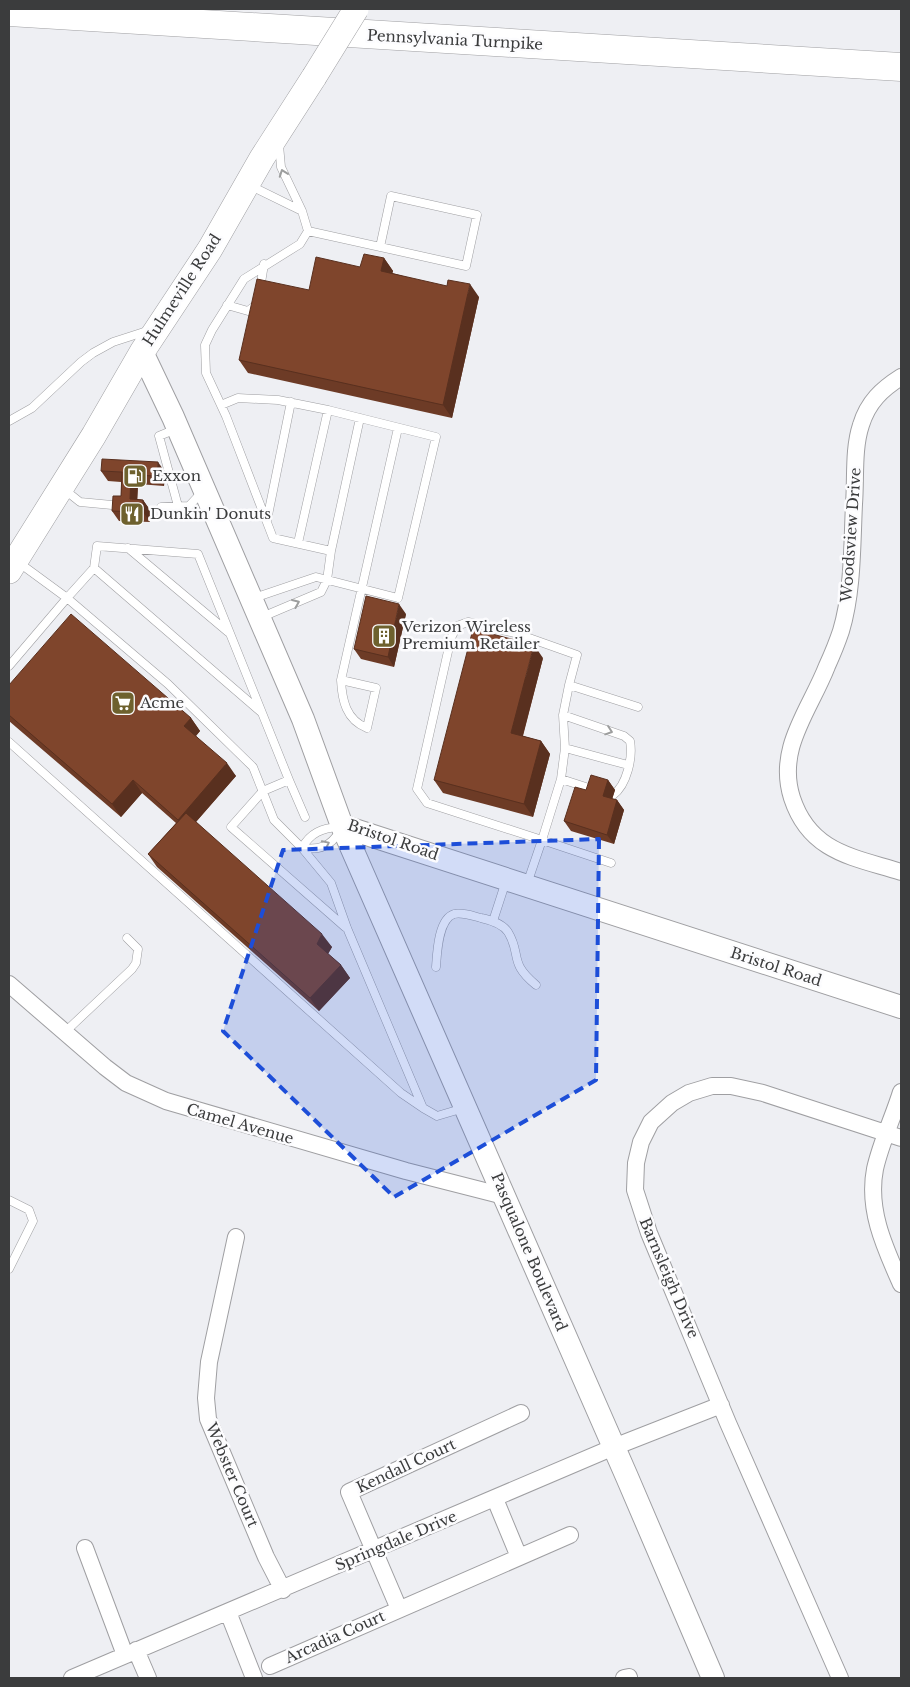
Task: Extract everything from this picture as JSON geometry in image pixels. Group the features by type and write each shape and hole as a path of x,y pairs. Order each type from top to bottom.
{"highway":[{"name":"Pennsylvania Turnpike","path":"9,12 901,68"},
{"name":"Pennsylvania Turnpike","path":"9,31 901,84"}],"main road":[{"name":"Hulmeville Road","path":"12,566 62,487 142,352 210,248 279,131 356,9"},
{"name":"Bristol Road","path":"142,352 177,428 303,719 342,826 901,1007"},
{"name":"Pasqualone Boulevard","path":"342,826 467,1107 713,1678"}],"street":[{"name":"Woodsview Drive","path":"901,376 876,396 861,425 856,463 847,606 841,632 825,671 795,731 787,766 793,800 809,829 827,847 849,858 901,872"},
{"name":"Camel Avenue","path":"9,984 126,1082 174,1104 406,1171 504,1196"},
{"name":"Barnsleigh Drive","path":"840,1678 639,1209 635,1190 636,1163 640,1142 651,1122 672,1103 689,1093 712,1086 731,1086 771,1096 893,1135"},
{"path":"901,1092 893,1135 875,1170 873,1196 879,1232 901,1284"},
{"name":"Webster Court","path":"236,1238 210,1362 206,1408 208,1419 266,1557 283,1590"},
{"name":"Springdale Drive","path":"72,1678 99,1673 131,1653 283,1590 614,1447 721,1404"},
{"name":"Kendall Court","path":"374,1550 349,1492 521,1413"},
{"path":"495,1499 519,1557"},
{"name":"Arcadia Court","path":"270,1666 570,1535"},
{"path":"84,1548 131,1653 148,1678"},
{"name":"Arcadia Court","path":"374,1550 399,1609"},
{"path":"228,1612 254,1678"}],"lane":[{"path":"279,131 280,167 302,211 308,231 300,244 286,254 264,264 244,279 205,345 204,360 206,373 221,405 272,538 331,551"},
{"path":"247,185 302,211"},
{"path":"308,231 380,247 466,266 477,215 391,196 380,247"},
{"path":"227,305 242,311 253,310 257,305 264,264"},
{"path":"9,421 32,408 93,353 114,342 158,328"},
{"path":"221,405 238,398 291,402 436,437 398,598 316,577 255,609"},
{"path":"266,522 291,402"},
{"path":"298,544 328,410"},
{"path":"255,609 321,592 327,580 331,551 360,418"},
{"path":"177,428 159,436 178,506"},
{"path":"341,680 376,688 367,728 360,726 350,716 342,700 341,680 398,428"},
{"path":"62,487 80,502 112,505"},
{"path":"161,506 188,506 203,490"},
{"path":"9,666 94,568 97,546 198,554 305,817"},
{"path":"128,548 229,633"},
{"path":"12,566 67,598 168,684 253,767 274,820 302,848 331,883 346,928 423,1108"},
{"path":"94,568 262,713"},
{"path":"493,921 542,840 561,779 565,748 563,715 577,655 515,633 468,622 456,626 450,638 417,789 427,803 542,840 611,863"},
{"path":"569,685 638,707"},
{"path":"563,715 624,736 630,741 631,750 624,782 613,795"},
{"path":"9,742 401,1093 437,1116 467,1107"},
{"path":"565,748 628,765"},
{"path":"561,779 596,790"},
{"path":"289,780 263,791 231,827 346,928"},
{"path":"302,848 316,849 333,842 342,826"},
{"path":"302,848 308,836 328,827 342,826"},
{"path":"436,967 439,940 444,924 451,915 467,914 493,921 508,931 517,964 522,974 536,985"},
{"path":"65,1032 132,969 136,963 138,950 127,938"},
{"path":"9,1200 29,1210 32,1215 32,1221 9,1269"},
{"path":"9,1249 17,1253"}],"highlighted area":[{"path":"599,839 596,1080 394,1197 223,1031 283,850"}],"building":[{"path":"364,254 384,258 381,271 447,286 448,280 470,284 443,405 239,360 257,279 309,290 316,257 360,267"},
{"path":"102,459 158,462 157,476 131,475 130,499 143,500 143,512 112,511 113,496 121,496 122,472 101,471"},
{"name":"Verizon Wireless Premium Retailer","path":"366,596 399,604 388,657 354,649"},
{"path":"71,614 191,718 184,726 227,763 178,820 133,780 112,804 9,715 9,685"},
{"path":"473,629 534,645 511,733 541,741 524,804 434,780"},
{"path":"591,775 608,780 603,796 617,800 607,835 564,821 575,787 586,790"},
{"path":"186,813 322,934 317,944 341,965 310,998 148,854"}],"place":[{"name":"Exxon","path":"135,476"},
{"name":"Dunkin' Donuts","path":"132,514"},
{"name":"Verizon Wireless Premium Retailer","path":"384,636"},
{"name":"Acme","path":"123,703"}]}
